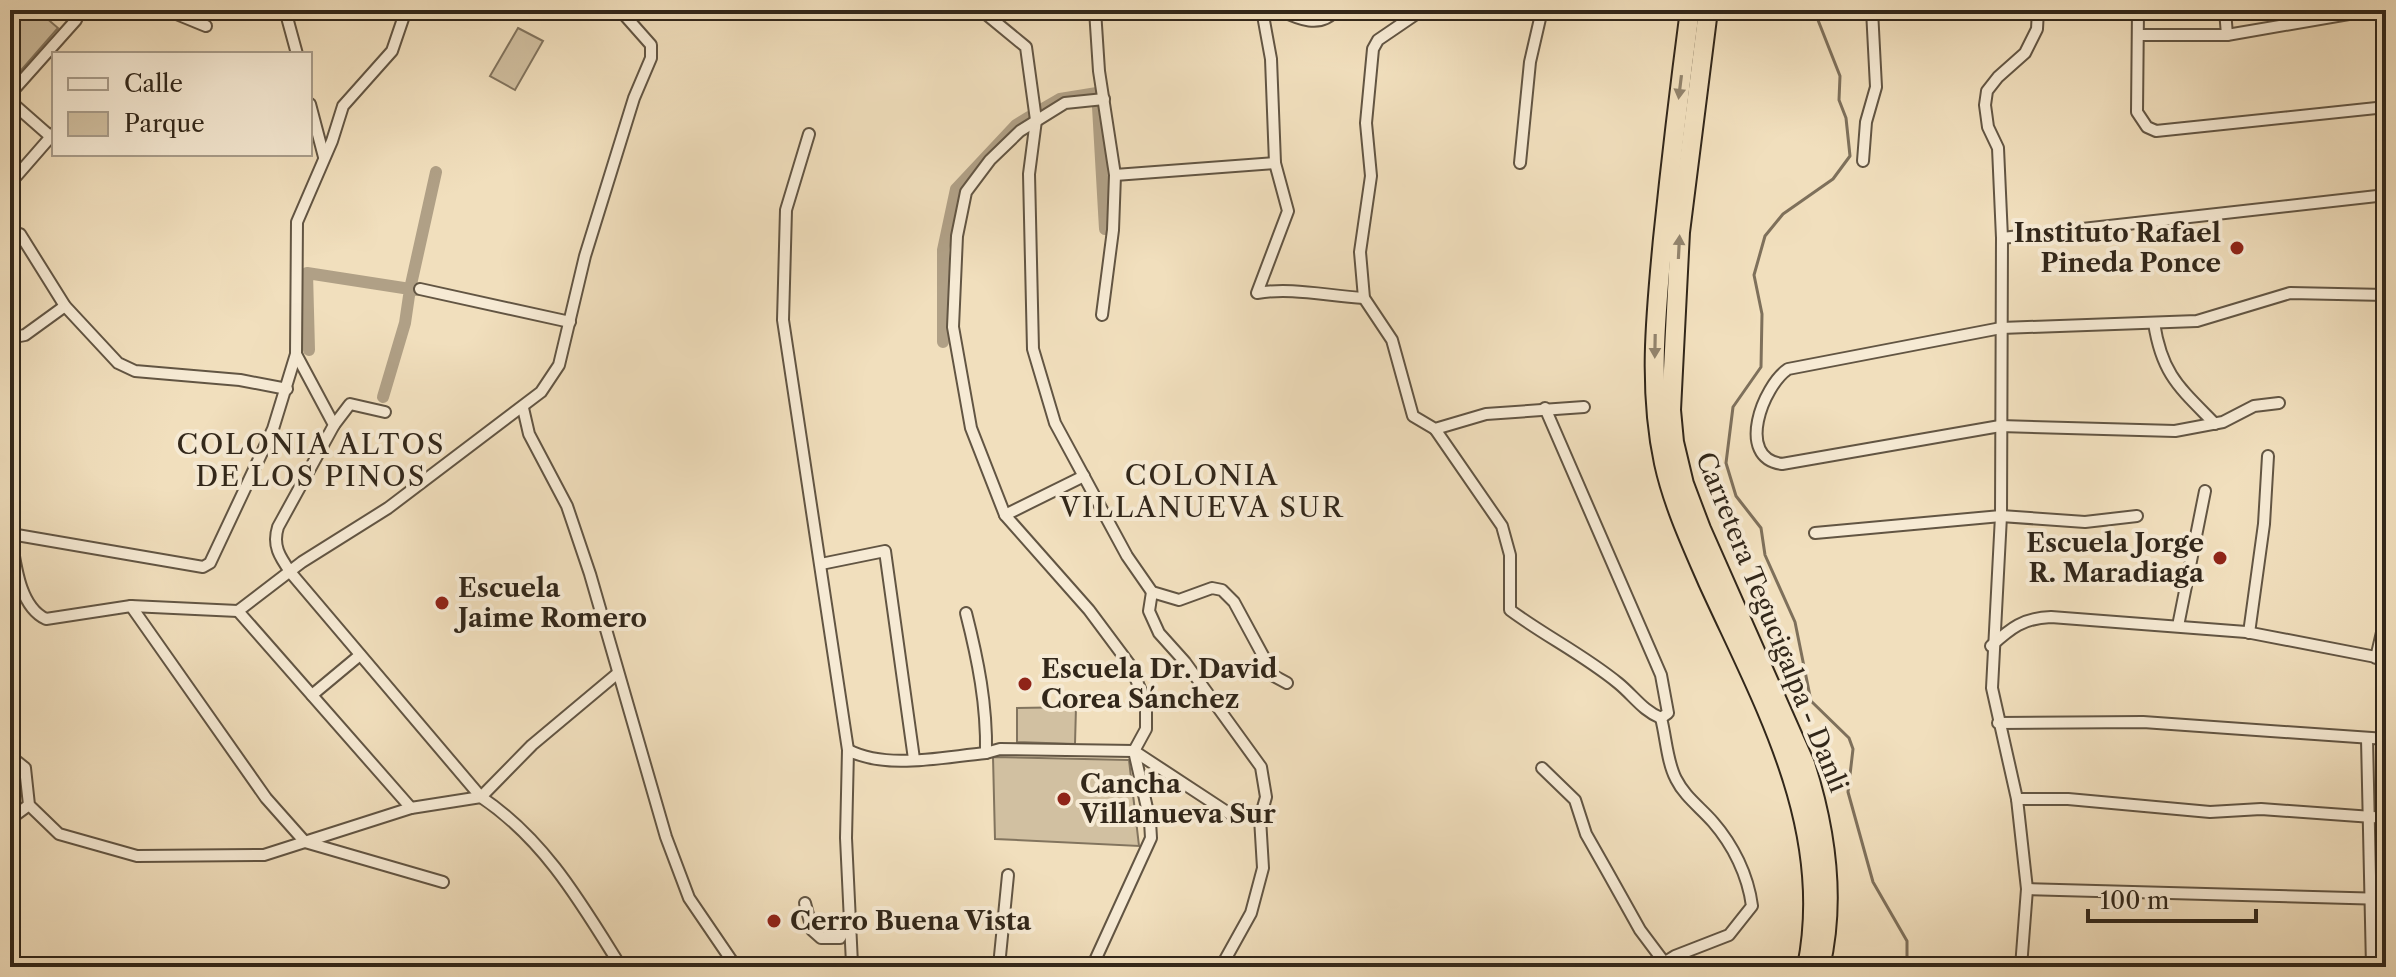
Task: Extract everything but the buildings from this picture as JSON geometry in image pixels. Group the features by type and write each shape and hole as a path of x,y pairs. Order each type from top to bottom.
{"highway":[{"name":"Carretera Tegucigalpa - Danli","path":"1690,10 1656,307 1657,420 1664,464 1692,546 1788,759 1801,797 1815,881 1814,934 1807,967"},
{"name":"Carretera Tegucigalpa - Danli","path":"1708,10 1680,232 1671,410 1674,442 1684,484 1701,529 1805,764 1816,798 1827,872 1825,947 1820,967"}],"street":[{"path":"10,94 76,20 80,10"},
{"path":"167,10 206,26"},
{"path":"285,10 296,52"},
{"path":"406,10 392,51 343,106 297,222 296,354 287,389 217,554 203,567 10,532 25,596 34,613 46,619 131,606 238,611 388,508 541,392 559,365 585,256 634,98 651,58 651,45 620,10"},
{"path":"981,10 1026,47 1036,120 1029,174 1033,349 1055,423 1127,556 1152,592 1179,600 1212,588 1222,590 1234,602 1274,676 1287,683"},
{"path":"1095,10 1115,175 1113,230 1102,315"},
{"path":"1262,10 1271,59 1275,163 1288,211 1257,293 1284,288 1324,296 1364,298"},
{"path":"1280,10 1313,22 1328,19 1336,10"},
{"path":"1422,10 1378,40 1373,49 1366,123 1371,176 1360,252 1364,298 1392,340 1413,416 1435,429 1502,526 1510,555 1510,610 1619,683 1650,714 1661,718"},
{"path":"1520,163 1530,62 1542,10"},
{"path":"1863,161 1866,122 1876,87 1872,10"},
{"path":"2021,967 2027,889 2017,799 1992,688 1991,646 2001,516 2002,238 1998,148 1988,127 1985,105 1987,91 2025,53 2037,29 2038,10"},
{"path":"2138,10 2137,112 2147,127 2156,131 2386,107"},
{"path":"2225,10 2227,35"},
{"path":"2139,35 2227,35 2372,10"},
{"path":"979,967 1092,966 1151,838 1134,751 1146,729 1146,703 1130,665 1089,610 1005,515 971,428 953,327 957,236 966,192 990,160 1036,120 1065,103 1104,99"},
{"path":"10,101 52,135 13,180"},
{"path":"312,112 324,157"},
{"path":"809,134 786,210 783,320 848,750 846,838 851,917 850,966"},
{"path":"1115,175 1275,163"},
{"path":"2002,238 2386,195"},
{"path":"20,234 65,306 109,355 135,371 240,380 287,389"},
{"path":"420,289 570,322"},
{"path":"2279,403 2254,406 2215,424 2175,431 2000,426 1782,464 1767,458 1756,431 1760,409 1773,382 1788,369 2001,328 2197,321 2290,293 2386,295"},
{"path":"10,338 25,335 65,306"},
{"path":"2154,323 2159,357 2171,376 2215,424"},
{"path":"296,354 334,425"},
{"path":"385,412 350,404 334,425 276,534 278,552 291,573 481,797 507,814 543,849 621,967"},
{"path":"1435,429 1486,414 1584,407"},
{"path":"523,408 529,434 567,506 666,837 689,898 736,967"},
{"path":"1545,408 1661,675 1668,713 1661,718"},
{"path":"2249,633 2264,524 2268,456"},
{"path":"1005,515 1084,476"},
{"path":"2178,626 2205,491"},
{"path":"1815,533 2001,516 2085,522 2137,516"},
{"path":"821,564 885,551 914,759"},
{"path":"1152,592 1149,611 1159,633 1185,662 1261,767 1266,797 1260,818 1263,868 1251,913 1221,967"},
{"path":"131,606 266,798 305,842 443,882"},
{"path":"238,611 411,808"},
{"path":"966,613 978,662 986,721 986,753"},
{"path":"1991,646 2016,624 2031,618 2249,633 2381,659 2386,615"},
{"path":"312,695 360,655"},
{"path":"10,756 25,768 29,805 59,834 137,856 264,855 411,808 481,797 532,745 618,673"},
{"path":"1542,768 1575,800 1586,834 1661,964 1729,935 1752,906 1738,859 1714,822 1685,794 1673,775 1661,718"},
{"path":"1998,723 2143,722 2386,739"},
{"path":"2367,739 2372,967"},
{"path":"848,750 864,758 914,759 1000,749 1134,751 1230,814 1260,818"},
{"path":"2017,799 2068,799 2210,812 2261,809 2386,818"},
{"path":"10,819 29,805"},
{"path":"999,966 1008,875"},
{"path":"2027,889 2386,899"},
{"path":"805,903 812,930 821,938 840,938 851,917"}],"green space":[{"path":"10,10 37,10 58,28 10,83"},
{"path":"518,28 543,41 515,90 490,76"},
{"path":"1076,707 1075,744 1017,742 1017,708"},
{"name":"Cancha Villanueva Sur","path":"993,757 1129,760 1139,846 995,839"}],"waterway":[{"path":"1814,10 1840,76 1839,100 1846,118 1850,156 1833,179 1783,214 1765,236 1754,275 1762,314 1761,367 1733,407 1726,463 1736,496 1761,528 1765,555 1795,622 1811,701 1849,738 1853,749 1848,792 1873,882 1907,941 1907,961 1902,967"},
{"path":"1041,110 1060,99 1097,93 1097,96"},
{"path":"1098,107 1105,229"},
{"path":"943,342 943,250 956,189 1016,125 1029,117"},
{"path":"417,290 410,289 436,172"},
{"path":"309,350 307,273 410,289 405,323 383,397"}],"place":[{"name":"Instituto Rafael Pineda Ponce","path":"2237,248"},
{"name":"Escuela Jorge R. Maradiaga","path":"2220,558"},
{"name":"Escuela Jaime Romero","path":"442,603"},
{"name":"Escuela Dr. David Corea Sánchez","path":"1025,684"},
{"name":"Cancha Villanueva Sur","path":"1064,799"},
{"name":"Cerro Buena Vista","path":"774,921"}],"district":[{"name":"COLONIA ALTOS DE LOS PINOS","path":"311,460"},
{"name":"COLONIA VILLANUEVA SUR","path":"1202,491"}]}
